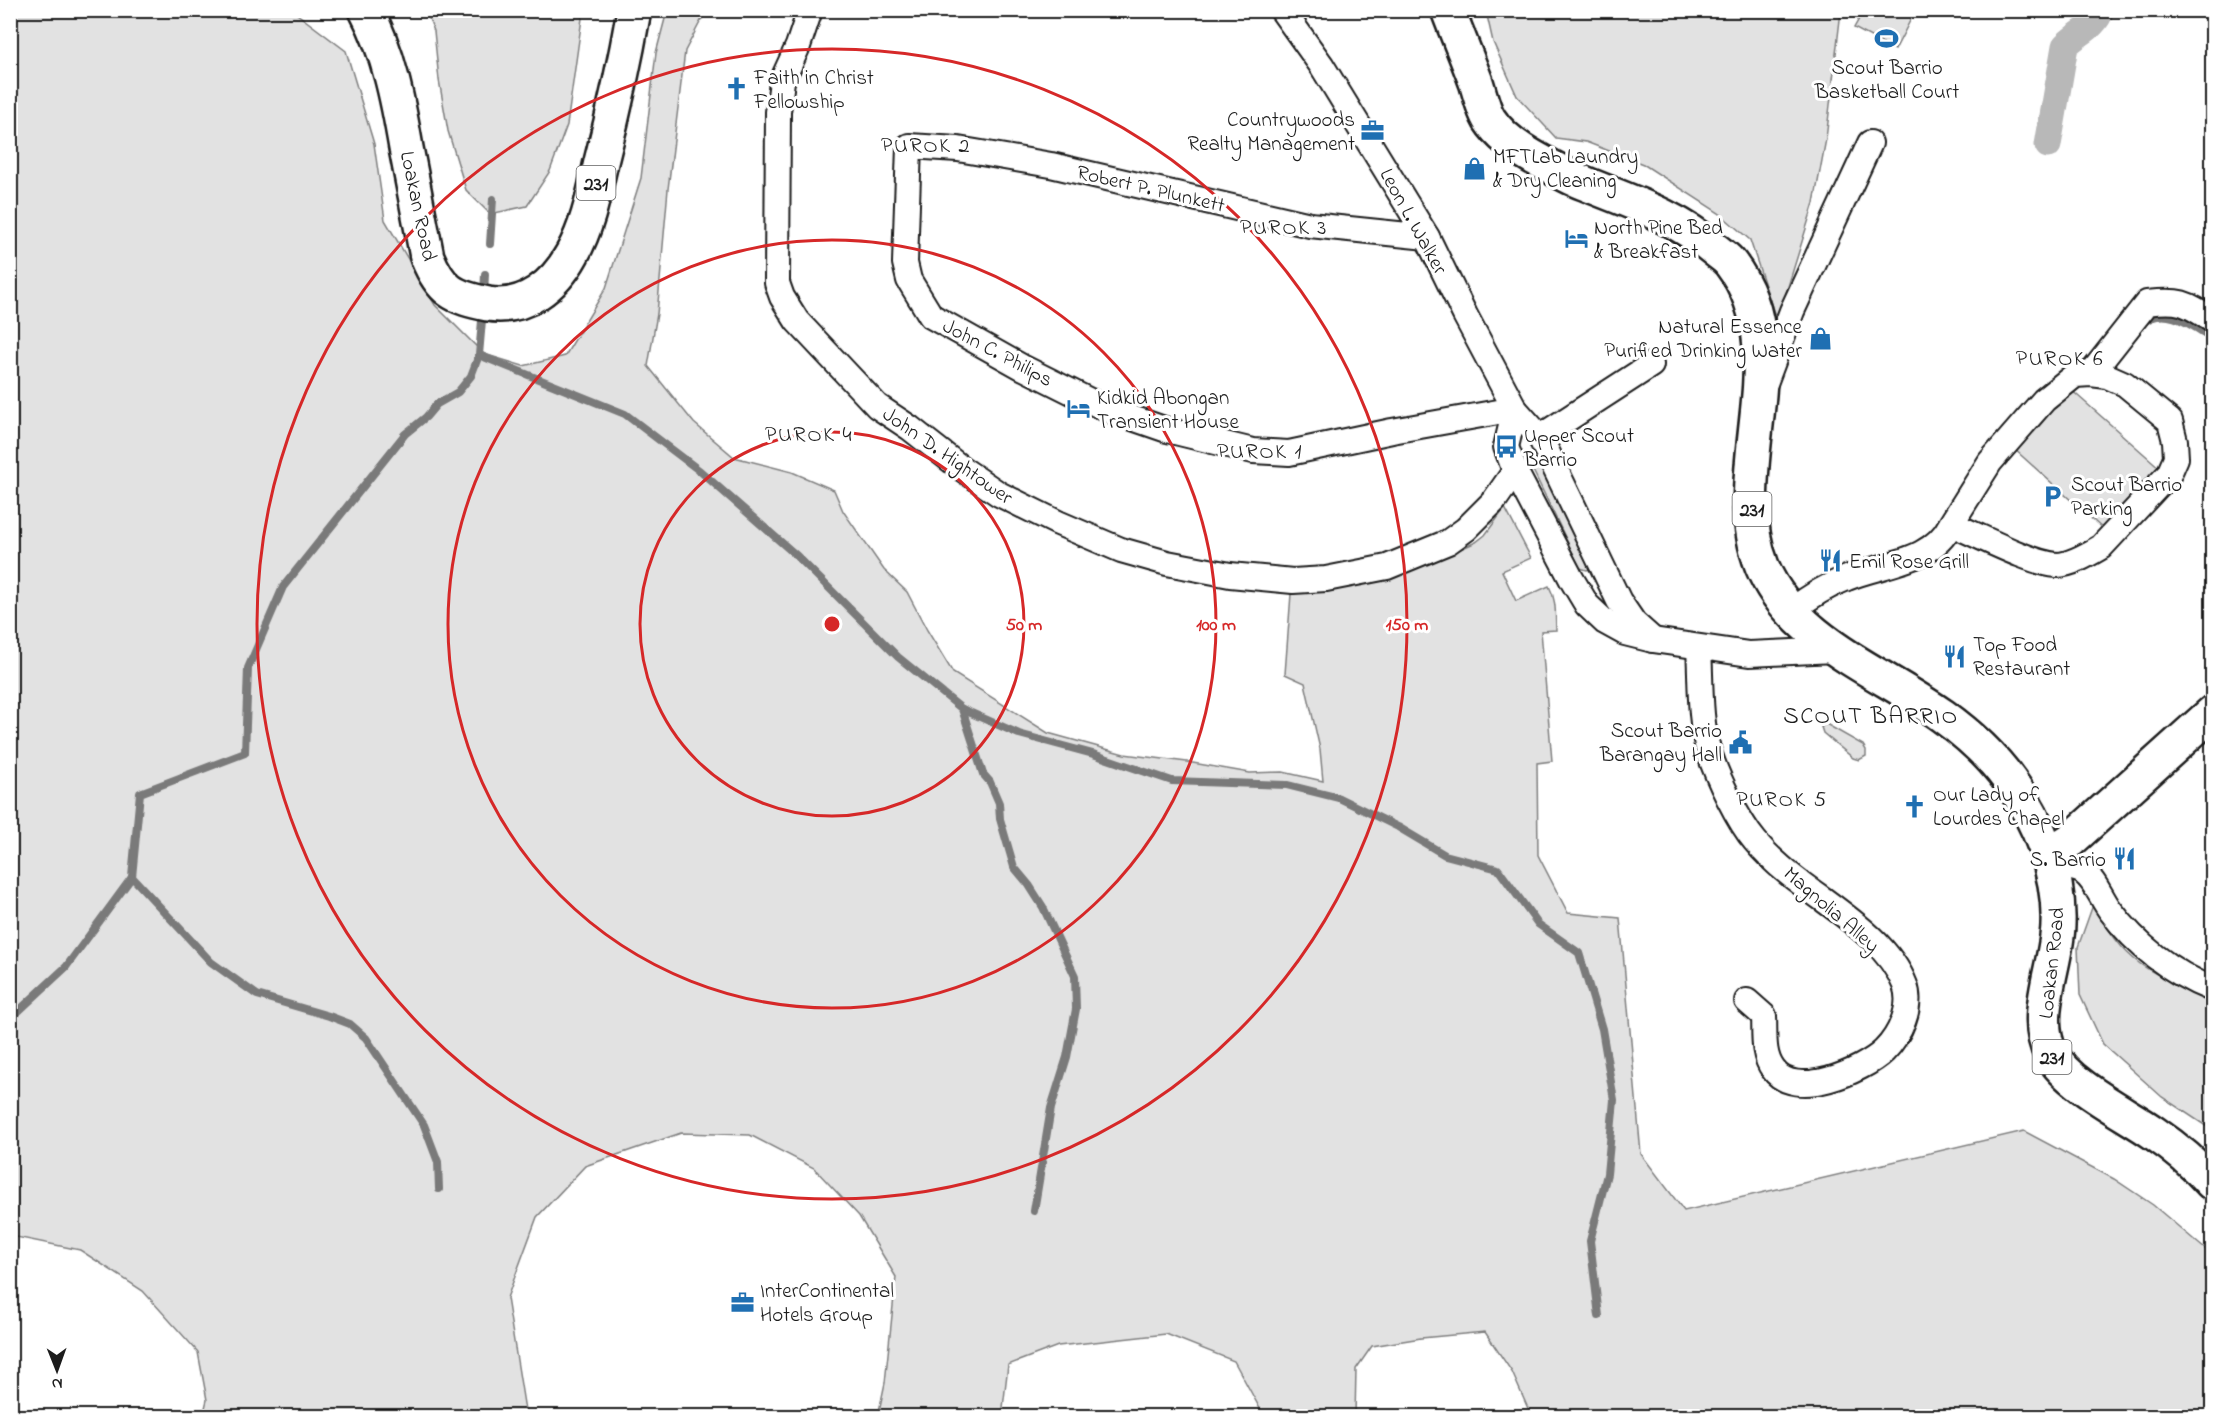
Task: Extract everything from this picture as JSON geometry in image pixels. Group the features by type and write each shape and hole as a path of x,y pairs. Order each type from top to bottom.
{"main road":[{"name":"Loakan Road","path":"366,10 377,29 387,60 399,109 427,257 435,278 448,291 481,302 505,306 529,299 545,288 572,254 589,212 624,70 634,10"},
{"name":"Loakan Road","path":"1448,10 1489,119 1519,150 1579,182 1653,210 1696,234 1730,261 1746,288 1758,324 1760,396 1752,476 1752,517 1755,543 1761,564 1773,588 1791,611 1835,650 1942,715 1984,752 2008,779 2032,815 2049,862 2057,897 2059,922 2044,1008 2044,1031 2048,1050 2057,1064 2076,1081 2154,1132 2191,1160 2212,1183"},
{"path":"2049,862 2212,713"}],"street":[{"name":"John D. Hightower","path":"810,10 798,46 782,81 778,112 776,261 777,283 782,297 797,321 877,406 999,494 1121,550 1167,563 1230,575 1293,581 1326,579 1387,567 1448,542 1480,517 1515,471"},
{"name":"Leon L. Walker","path":"1282,10 1322,66 1427,237 1515,409 1540,437 1619,601 1634,623 1653,640"},
{"path":"1760,396 1792,311 1870,143"},
{"name":"Robert P. Plunkett","path":"909,146 958,149 1050,165 1310,225 1427,237"},
{"name":"John C. Philips","path":"909,146 905,263 909,280 931,316 1023,367 1106,409 1167,430 1253,451 1289,453 1392,431 1515,409"},
{"path":"2091,374 2147,303 2171,300 2186,303 2212,320"},
{"path":"1540,437 1651,365"},
{"path":"1791,611 1813,594 1849,577 1911,558 1930,547 1947,533 1951,524 1990,462 2044,400 2075,375 2107,376 2125,384 2169,421 2175,441 2176,458 2169,474 2101,547 2059,565 2038,561 1951,524"},
{"path":"1515,409 1506,447 1515,471 1587,605 1605,622 1625,633 1699,648 1749,654 1835,650"},
{"name":"Magnolia Alley","path":"1699,648 1704,719 1709,752 1740,822 1755,842 1800,882 1857,925 1881,950 1896,968 1906,986 1908,1008 1899,1031 1884,1051 1840,1077 1809,1083 1789,1081 1773,1071 1765,1050 1764,1016 1747,1001"},
{"path":"2049,862 2080,870 2086,874 2108,907 2145,950 2182,974 2212,989"}],"shaded area":[{"name":"Scout Barrio Basketball Court","path":"1864,10 1915,11 1895,50 1854,28"},
{"path":"10,11 293,11 346,51 374,144 385,220 435,305 484,354 523,366 565,356 606,288 641,178 656,53 667,11 706,11 685,51 668,189 657,314 648,366 694,423 734,457 792,472 834,490 843,511 884,570 907,592 953,673 1048,733 1124,754 1250,773 1283,772 1323,781 1320,749 1305,683 1285,674 1291,594 1445,556 1476,542 1485,535 1505,508 1531,558 1502,571 1516,601 1549,586 1555,608 1556,630 1541,631 1552,761 1537,763 1538,855 1568,913 1620,918 1641,1154 1684,1211 2024,1131 2114,1179 2153,1205 2212,1255 2212,1416 2088,1416 2078,1410 1869,1416 1534,1416 1530,1413 1512,1372 1485,1332 1421,1338 1372,1346 1356,1369 1355,1416 1264,1416 1234,1361 1166,1334 1058,1346 1008,1365 1002,1416 878,1416 885,1383 896,1277 859,1216 814,1168 750,1135 681,1133 585,1166 537,1217 507,1298 525,1410 531,1416 203,1416 207,1400 198,1352 143,1291 80,1250 11,1236"},
{"path":"426,11 583,11 567,125 550,171 527,206 490,214 466,190 448,131 439,80 434,31"},
{"path":"1486,11 1841,11 1826,139 1814,203 1777,322 1750,240 1719,213 1643,164 1586,142 1556,138 1517,96 1493,42"},
{"path":"2069,388 2161,469 2104,530 2013,448"},
{"path":"1535,452 1590,569 1580,568 1528,460 1529,453"},
{"path":"1826,724 1863,745 1866,756 1859,760 1853,758 1823,733 1821,727"},
{"path":"2094,902 2115,939 2127,953 2155,973 2212,995 2212,1130 2162,1097 2103,1044 2080,995 2078,947"}],"waterway":[{"path":"2048,145 2065,46 2090,26 2101,10"},
{"path":"490,244 493,199"},
{"path":"484,294 485,274"},
{"path":"10,1019 66,967 132,877 140,793 245,753 248,668 283,587 405,434 426,417 437,404 458,392 471,376 479,355 483,309"},
{"path":"2142,324 2151,318 2169,316 2187,323 2212,338"},
{"path":"479,355 625,414 700,471 797,556 898,657 962,709 1019,734 1093,754 1172,781 1287,785 1339,798 1398,827 1445,855 1498,869 1538,924 1579,953 1602,1029 1614,1100 1607,1174 1590,1241 1599,1316"},
{"path":"962,709 983,774 990,782 999,803 1000,819 1014,867 1043,907 1075,976 1076,1009 1067,1057 1051,1108 1034,1211"},
{"path":"132,877 211,962 257,995 350,1024 366,1038 424,1125 438,1162 439,1189"}],"place":[{"name":"Scout Barrio Basketball Court","path":"1887,39"},
{"name":"Faith in Christ Fellowship","path":"736,89"},
{"name":"Countrywoods Realty Management","path":"1373,131"},
{"name":"MFTLab Laundry & Dry Cleaning","path":"1475,168"},
{"name":"North Pine Bed & Breakfast","path":"1576,239"},
{"name":"Natural Essence Purified Drinking Water","path":"1820,338"},
{"name":"Kidkid Abongan Transient House","path":"1079,409"},
{"name":"Upper Scout Barrio","path":"1506,447"},
{"name":"Scout Barrio Parking","path":"2053,496"},
{"name":"Emil Rose Grill","path":"1831,561"},
{"name":"Top Food Restaurant","path":"1955,656"},
{"name":"Scout Barrio Barangay Hall","path":"1740,742"},
{"name":"Our Lady of Lourdes Chapel","path":"1915,806"},
{"name":"S. Barrio","path":"2124,859"},
{"name":"InterContinental Hotels Group","path":"742,1302"}],"district":[{"name":"PUROK 2","path":"926,144"},
{"name":"PUROK 3","path":"1284,226"},
{"name":"PUROK 6","path":"2060,357"},
{"name":"PUROK 4","path":"809,433"},
{"name":"PUROK 1","path":"1260,450"},
{"name":"SCOUT BARRIO","path":"1871,715"},
{"name":"PUROK 5","path":"1782,798"}]}
